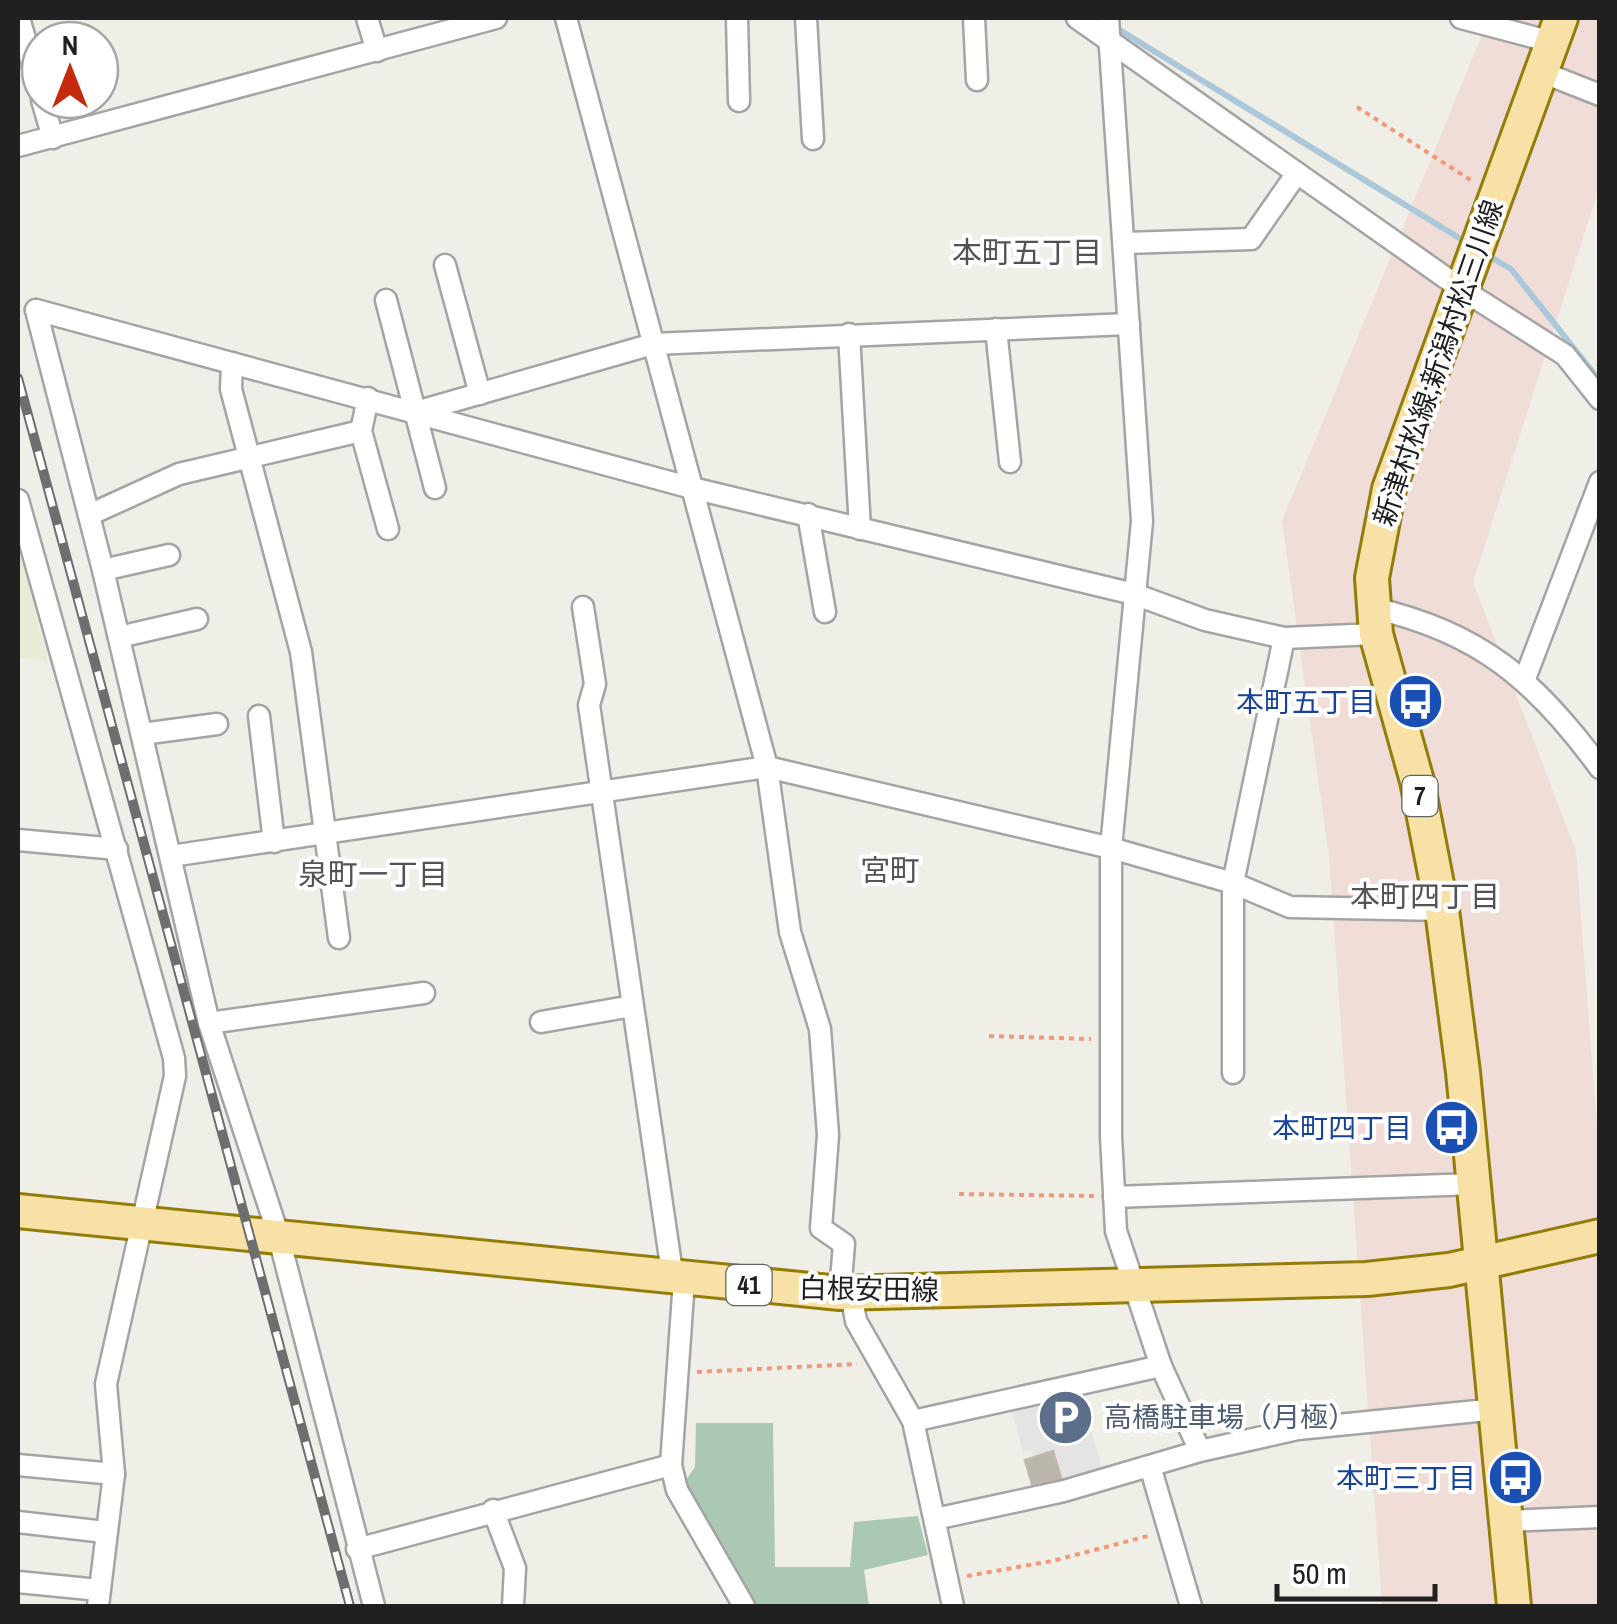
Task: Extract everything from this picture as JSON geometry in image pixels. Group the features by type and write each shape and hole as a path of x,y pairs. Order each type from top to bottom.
{"main road":[{"name":"新津村松線;新潟村松三川線","path":"1514,1606 1474,1184 1442,910 1426,819 1374,621 1378,533 1389,489 1551,44"},
{"name":"白根安田線","path":"18,1211 278,1234 679,1280 846,1293 1367,1279 1482,1262 1600,1236"}],"street":[{"path":"367,18 377,51"},
{"path":"18,146 496,18"},
{"path":"566,18 767,768 790,932 820,1029 828,1136 821,1228 844,1244 846,1293 856,1320 913,1422 953,1606"},
{"path":"737,18 738,101"},
{"path":"806,18 813,140"},
{"path":"974,18 978,80"},
{"path":"1077,18 1463,290 1564,355 1600,398"},
{"path":"1108,18 1142,522 1112,848 1110,1039 1116,1231 1160,1366 1200,1451"},
{"path":"1460,18 1551,44 1600,95"},
{"path":"48,120 53,138"},
{"path":"1125,243 1251,239 1297,172"},
{"path":"445,265 480,394"},
{"path":"386,300 435,488"},
{"path":"374,1606 278,1234 209,1022 103,570 36,310 692,488 1134,594 1205,620 1284,638 1374,621 1452,631 1555,707 1600,768"},
{"path":"418,412 653,344 1129,324"},
{"path":"996,328 1010,462"},
{"path":"849,334 860,529"},
{"path":"232,363 231,389 301,652 339,938"},
{"path":"368,398 361,431 388,529"},
{"path":"89,516 179,474 361,431"},
{"path":"1524,681 1600,482"},
{"path":"18,500 118,849 175,1076 106,1384 114,1474 99,1599 18,1582"},
{"path":"808,514 826,612"},
{"path":"103,570 169,555"},
{"path":"583,606 595,684 589,705 632,1006 679,1280 671,1465 678,1490 744,1606"},
{"path":"119,637 197,619"},
{"path":"1234,1073 1233,883 1284,638"},
{"path":"260,716 274,842"},
{"path":"142,734 217,724"},
{"path":"171,856 767,768 1112,848 1233,883 1290,906 1442,910"},
{"path":"18,840 118,849"},
{"path":"209,1022 424,993"},
{"path":"541,1022 632,1006"},
{"path":"1114,1196 1474,1184"},
{"path":"913,1422 1160,1366"},
{"path":"934,1519 1064,1491 1200,1451 1298,1429 1496,1409"},
{"path":"18,1465 114,1474"},
{"path":"358,1549 671,1465"},
{"path":"1150,1466 1192,1606"},
{"path":"493,1510 515,1568 514,1606"},
{"path":"1506,1521 1600,1518"},
{"path":"18,1522 106,1532"}],"path":[{"path":"1357,107 1496,197"},
{"path":"989,1036 1110,1039"},
{"path":"959,1194 1114,1196"},
{"path":"677,1372 880,1363"},
{"path":"947,1579 1052,1560 1170,1530"}],"shaded area":[{"path":"1489,18 1599,18 1599,188 1473,582 1576,851 1600,1165 1599,1606 1382,1606 1329,857 1282,521"},
{"name":"高橋駐車場（月極）","path":"1079,1384 1104,1477 1063,1485 1053,1452 1033,1457 1031,1450 1023,1452 1009,1402"}],"green space":[{"path":"18,546 48,663 18,657"},
{"path":"696,1423 773,1423 775,1567 850,1567 854,1522 918,1516 928,1555 864,1570 869,1606 754,1606 733,1580 684,1483 695,1467"}],"building":[{"path":"1053,1451 1061,1478 1032,1484 1025,1460"}],"waterway":[{"path":"1113,26 1469,244"},
{"path":"1484,253 1511,269 1600,381"}],"railway":[{"path":"18,378 350,1606"}],"place":[{"name":"本町五丁目","path":"1415,702"},
{"name":"本町四丁目","path":"1451,1128"},
{"name":"高橋駐車場（月極）","path":"1065,1417"},
{"name":"本町三丁目","path":"1515,1478"}],"district":[{"name":"本町五丁目","path":"1027,252"},
{"name":"宮町","path":"890,870"},
{"name":"泉町一丁目","path":"373,874"},
{"name":"本町四丁目","path":"1425,896"}]}
